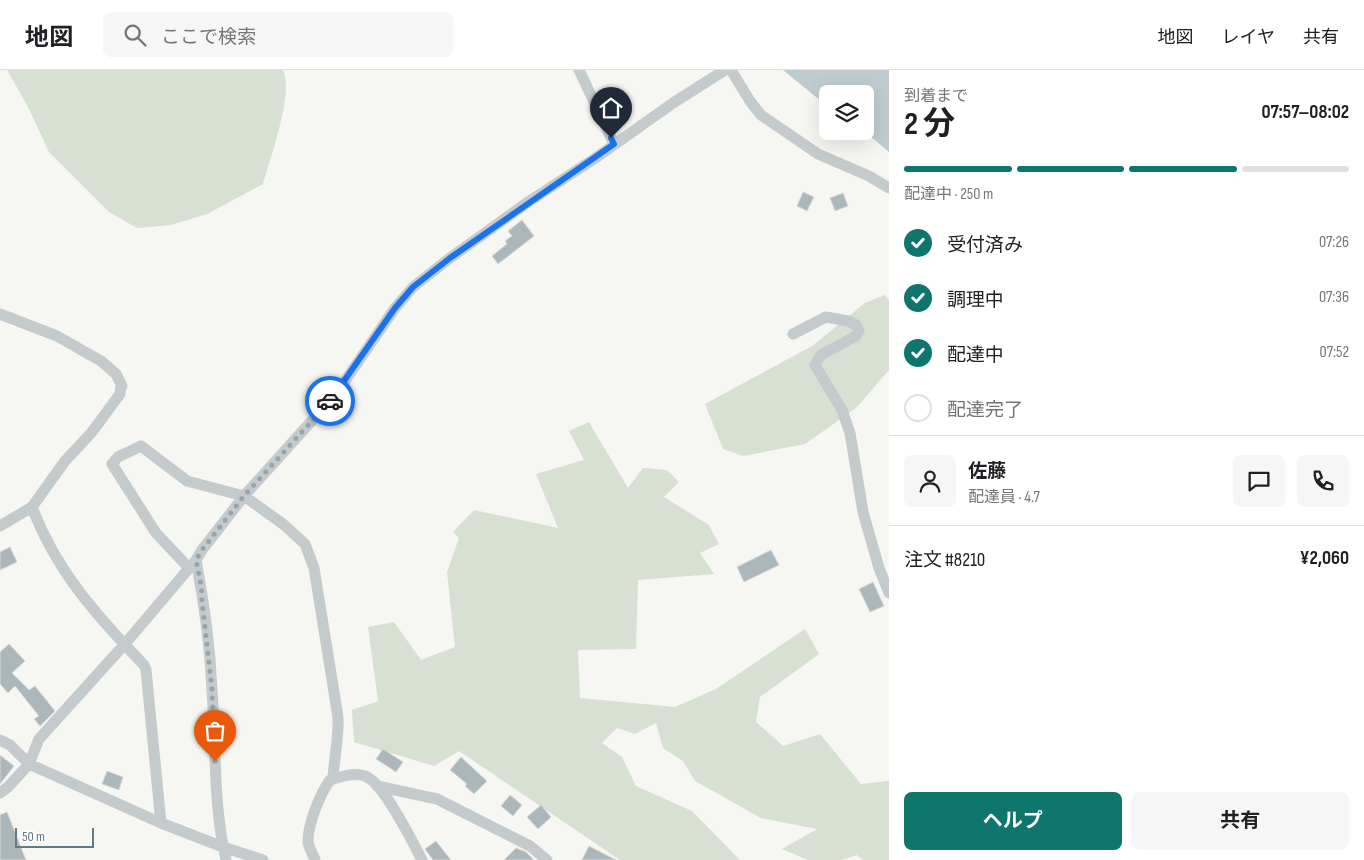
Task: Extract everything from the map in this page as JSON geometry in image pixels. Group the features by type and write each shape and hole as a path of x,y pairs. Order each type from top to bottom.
{"street":[{"path":"579,70 614,144"},
{"path":"0,793 29,764 39,739 124,645 193,564 244,496 336,394 395,308 413,287 450,258 673,103 725,70"},
{"path":"731,70 761,115 818,154 869,176 889,188"},
{"path":"0,314 57,336 101,361 116,374 122,386 120,394 92,432 65,461 32,507 0,526"},
{"path":"793,334 826,317 856,324 859,331 856,336 821,355 815,365 842,410 847,425 863,512 878,568 889,594"},
{"path":"226,860 220,837 209,655 202,590 193,564 156,533 112,464 118,457 141,446 187,481 244,496 283,524 305,544 314,568 338,718 339,736 333,764 333,779"},
{"path":"32,507 39,526 56,559 93,611 144,665 160,824"},
{"path":"0,740 10,745 29,764 160,824 223,848 263,860"},
{"path":"315,860 308,842 311,824 324,788 330,780 347,775 365,776 377,786 390,802 422,860"},
{"path":"377,786 437,798 530,846 547,860"}],"shaded area":[{"path":"7,70 283,70 286,81 286,94 280,126 263,184 207,214 171,225 137,228 109,212 49,152 28,107"},
{"path":"783,70 889,70 889,152 874,139 874,85 819,85 819,99"},
{"path":"885,295 889,300 889,370 856,408 805,444 743,456 723,449 705,404 812,346 865,303"},
{"path":"589,422 628,488 643,468 667,470 679,482 664,497 709,525 719,544 700,553 714,574 638,580 636,649 578,650 580,698 675,707 716,689 805,629 819,654 760,697 756,722 783,746 820,734 861,784 889,781 889,860 863,860 857,855 841,860 808,860 782,849 817,829 761,818 695,781 683,761 663,748 656,723 635,734 617,728 602,743 622,757 636,786 692,811 740,860 620,860 459,751 434,766 354,742 352,710 378,701 368,627 394,622 421,660 455,647 447,572 459,538 453,532 474,510 558,528 536,474 584,460 569,431"}],"building":[{"path":"803,192 814,197 807,211 797,206"},
{"path":"843,193 848,206 835,211 830,198"},
{"path":"522,220 534,236 498,264 492,256 507,244 505,241 512,236 508,231"},
{"path":"10,547 17,562 0,570 0,552"},
{"path":"771,550 779,565 744,582 737,567"},
{"path":"873,582 884,606 870,612 859,589"},
{"path":"9,644 25,661 12,673 29,690 35,686 55,711 40,726 34,719 39,716 15,686 8,693 0,684 0,652"},
{"path":"383,749 403,762 396,772 376,759"},
{"path":"0,755 14,766 0,784"},
{"path":"461,757 487,781 474,794 465,786 467,784 450,770"},
{"path":"107,771 123,777 119,790 102,784"},
{"path":"510,795 522,805 513,816 501,806"},
{"path":"541,805 551,817 538,829 527,817"},
{"path":"7,812 26,860 0,860 0,815"},
{"path":"436,841 451,860 433,860 425,849"},
{"path":"589,846 616,860 582,860"},
{"path":"516,848 526,852 534,860 504,860"}],"way so far":[{"path":"215,761 209,655 202,590 196,560 244,496 330,401"}],"route":[{"path":"330,401 395,308 413,287 528,202 614,144 611,138"}]}
